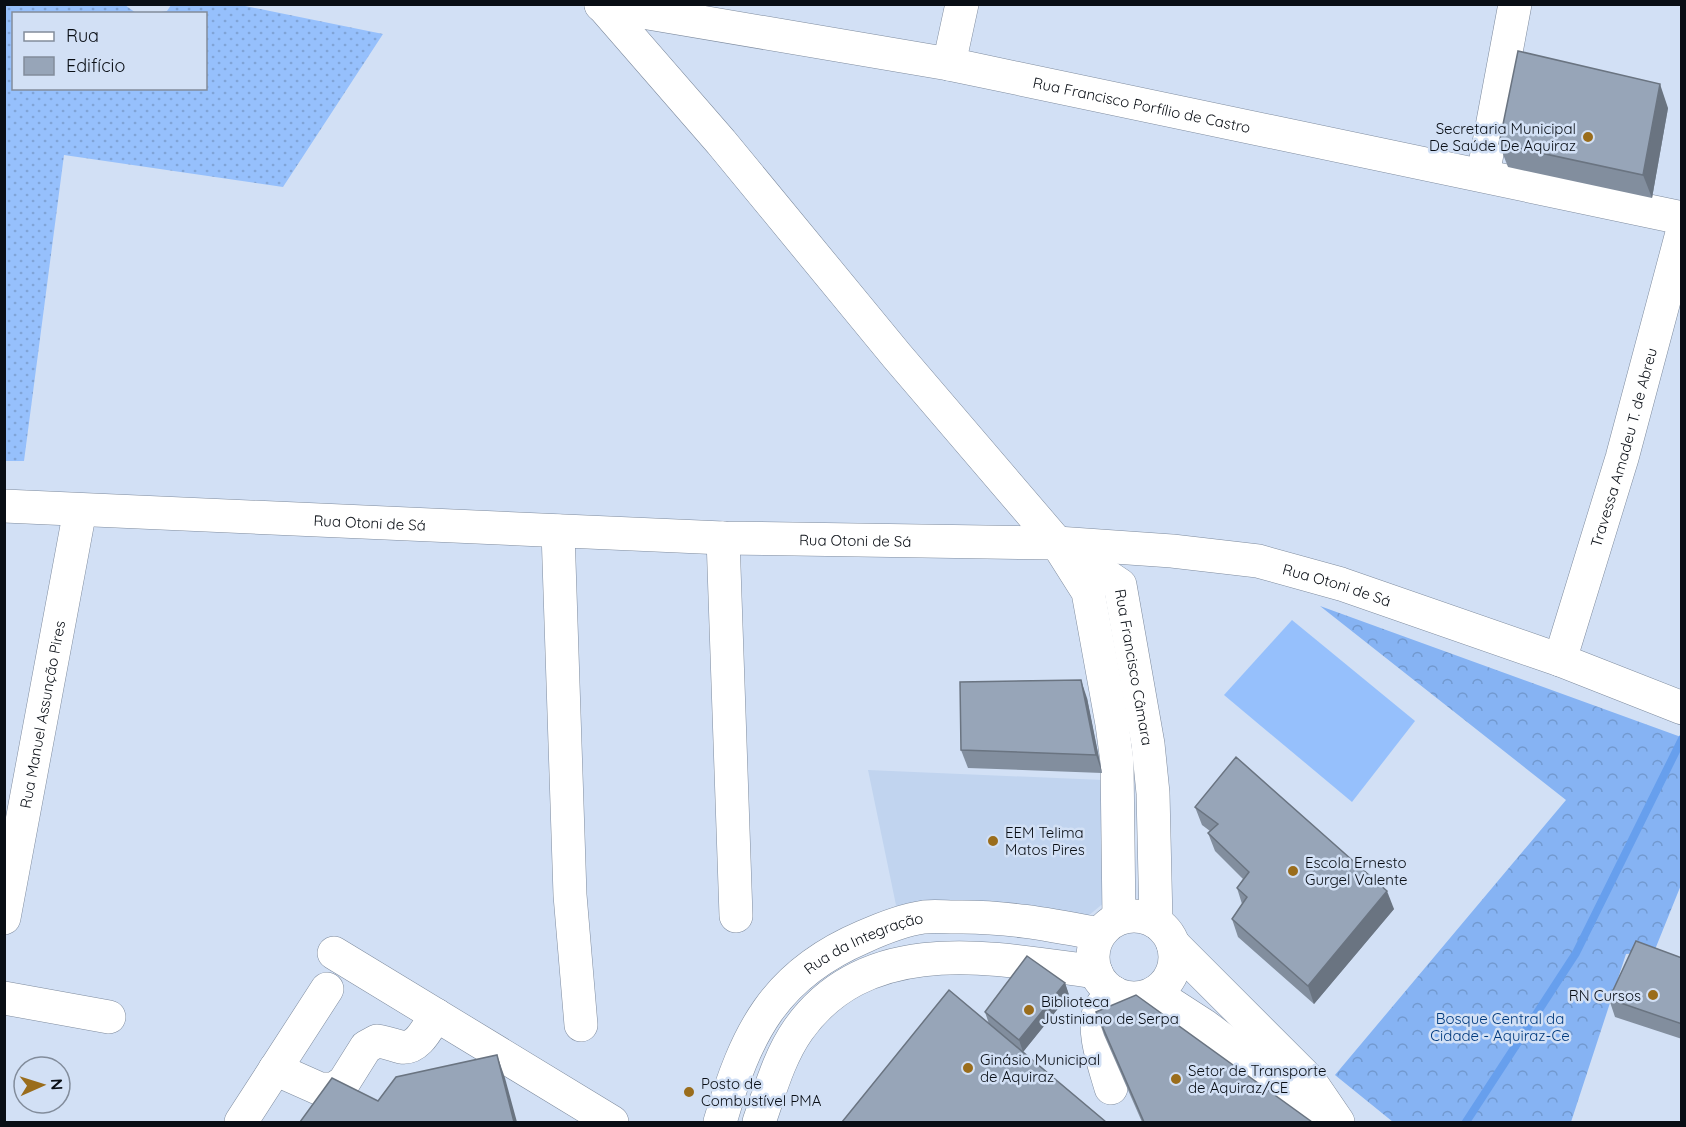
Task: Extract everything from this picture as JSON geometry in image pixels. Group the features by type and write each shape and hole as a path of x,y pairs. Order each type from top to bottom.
{"street":[{"path":"949,64 962,4"},
{"path":"1483,175 1515,4"},
{"name":"Rua Francisco Porfílio de Castro","path":"601,5 949,64 1682,218"},
{"name":"Rua Francisco Porfílio de Castro","path":"601,5 721,142 897,356 1057,543"},
{"name":"Travessa Amadeu T. de Abreu","path":"1560,660 1622,458 1682,234"},
{"name":"Rua Otoni de Sá","path":"4,506 723,538 1057,543 1172,550 1258,561 1341,585 1560,660 1682,708"},
{"name":"Rua Manuel Assunção Pires","path":"4,918 80,510"},
{"path":"558,531 570,895 581,1025"},
{"path":"723,538 736,916"},
{"name":"Rua Francisco Câmara","path":"1057,543 1088,592 1112,724 1119,804 1109,926"},
{"name":"Rua Francisco Câmara","path":"1057,543 1120,585 1148,744 1164,933"},
{"path":"1164,933 1172,972 1165,984 1154,993 1140,997 1126,997 1104,982 1093,959 1094,946 1109,926 1131,915 1144,916 1164,933 1310,1081 1337,1122"},
{"name":"Rua da Integração","path":"720,1122 746,1047 773,1001 800,974 842,946 894,924 925,917 990,916 1109,926"},
{"path":"334,953 612,1122"},
{"name":"Rua da Integração","path":"759,1122 783,1056 797,1031 830,996 847,984 875,971 900,962 939,957 1008,960 1104,982"},
{"path":"1104,982 1097,1020 1098,1038 1111,1088"},
{"path":"241,1122 327,989"},
{"path":"1154,993 1205,1026 1325,1118 1337,1122"},
{"path":"4,998 109,1017"},
{"path":"275,1069 321,1089 334,1089 344,1082 366,1047 377,1041 402,1047 415,1044 436,1015"}],"shaded area":[{"path":"5,4 125,5 135,12 12,12 12,90 207,90 207,12 162,12 167,11 171,5 240,5 383,34 283,187 64,155 24,461 4,461"},
{"path":"1292,620 1415,721 1352,802 1224,695"},
{"name":"EEM Telima Matos Pires","path":"868,770 1103,780 1105,902 1088,916 897,910"}],"green space":[{"name":"Bosque Central da Cidade - Aquiraz-Ce","path":"1320,606 1681,737 1681,885 1654,952 1626,954 1571,1122 1393,1122 1335,1075 1566,800"}],"building":[{"name":"Secretaria Municipal De Saúde De Aquiraz","path":"1518,51 1660,84 1643,175 1499,144"},
{"path":"1081,680 1096,755 961,750 960,682"},
{"name":"Escola Ernesto Gurgel Valente","path":"1236,757 1387,891 1308,986 1232,919 1247,897 1237,888 1249,872 1208,833 1218,824 1195,807"},
{"name":"RN Cursos","path":"1636,941 1682,958 1682,1024 1609,999"},
{"name":"Biblioteca Justiniano de Serpa","path":"1027,956 1065,983 1019,1040 985,1012"},
{"name":"Ginásio Municipal de Aquiraz","path":"949,990 1106,1122 842,1122"},
{"name":"Setor de Transporte de Aquiraz/CE","path":"1136,995 1312,1122 1144,1122 1096,1012"},
{"path":"497,1055 514,1122 300,1122 332,1078 378,1101 396,1077"}],"waterway":[{"path":"1466,1122 1576,953 1682,739"}],"place":[{"name":"Secretaria Municipal De Saúde De Aquiraz","path":"1588,137"},
{"name":"EEM Telima Matos Pires","path":"993,841"},
{"name":"Escola Ernesto Gurgel Valente","path":"1293,871"},
{"name":"RN Cursos","path":"1653,995"},
{"name":"Biblioteca Justiniano de Serpa","path":"1029,1010"},
{"name":"Ginásio Municipal de Aquiraz","path":"968,1068"},
{"name":"Setor de Transporte de Aquiraz/CE","path":"1176,1079"},
{"name":"Posto de Combustível PMA","path":"689,1092"}]}
